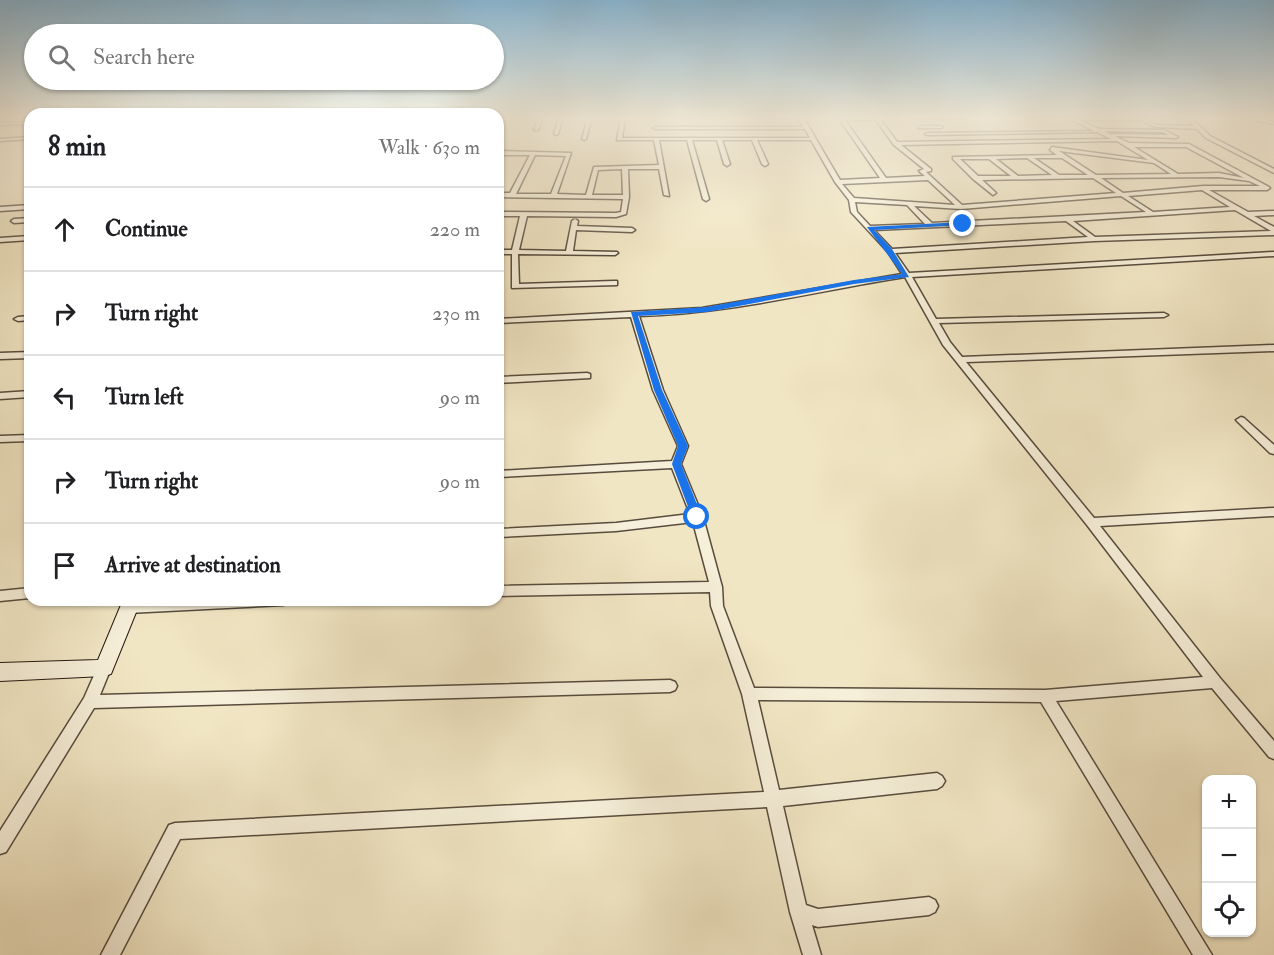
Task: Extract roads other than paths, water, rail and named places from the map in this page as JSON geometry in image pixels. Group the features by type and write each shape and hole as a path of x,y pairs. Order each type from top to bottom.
{"main road":[{"path":"0,672 104,668 129,606"}],"street":[{"path":"512,195 529,162"},
{"path":"552,196 566,162"},
{"path":"659,162 667,195"},
{"path":"695,162 706,199"},
{"path":"826,162 852,200 854,212 890,251 907,275 946,344 1090,522 1215,682 1274,752"},
{"path":"871,162 884,180"},
{"path":"918,162 928,170 922,171 928,178 961,207"},
{"path":"959,162 993,193"},
{"path":"996,162 1016,177"},
{"path":"1036,162 1057,176"},
{"path":"1071,162 1152,214"},
{"path":"1148,162 1159,163 1175,175 1203,188 1274,231"},
{"path":"1218,162 1272,189"},
{"path":"1255,162 1274,171"},
{"path":"589,196 596,168 660,167"},
{"path":"504,214 616,215 624,213 625,168"},
{"path":"975,178 1219,175 1257,182"},
{"path":"838,182 928,178"},
{"path":"852,200 961,207 1203,188 1272,189"},
{"path":"504,195 626,197"},
{"path":"909,204 930,225"},
{"path":"0,208 24,207"},
{"path":"869,228 1067,219 1235,208"},
{"path":"1245,214 1274,213"},
{"path":"524,214 515,252 514,286 614,283"},
{"path":"569,252 576,215"},
{"path":"1067,219 1094,239"},
{"path":"14,221 24,220"},
{"path":"573,228 632,230"},
{"path":"890,251 1274,231"},
{"path":"0,240 24,238"},
{"path":"504,252 615,253"},
{"path":"504,321 707,309 854,282 907,275 1274,254"},
{"path":"634,314 658,390 683,446 676,464 697,517 716,587 717,606 749,694 771,799 812,955"},
{"path":"934,321 1164,315"},
{"path":"18,319 24,318"},
{"path":"959,360 1274,348"},
{"path":"0,356 24,355"},
{"path":"504,380 587,376"},
{"path":"0,396 24,394"},
{"path":"1240,420 1274,451"},
{"path":"0,440 24,438"},
{"path":"504,474 676,464"},
{"path":"1090,522 1274,512"},
{"path":"504,533 615,527 697,517"},
{"path":"504,591 716,587"},
{"path":"0,596 24,594"},
{"path":"0,846 90,702 104,668"},
{"path":"749,694 866,697 1045,696 1215,682"},
{"path":"90,702 670,686"},
{"path":"1045,696 1203,955"},
{"path":"110,955 175,831 771,799 937,781"},
{"path":"799,912 818,918 929,906"}]}
